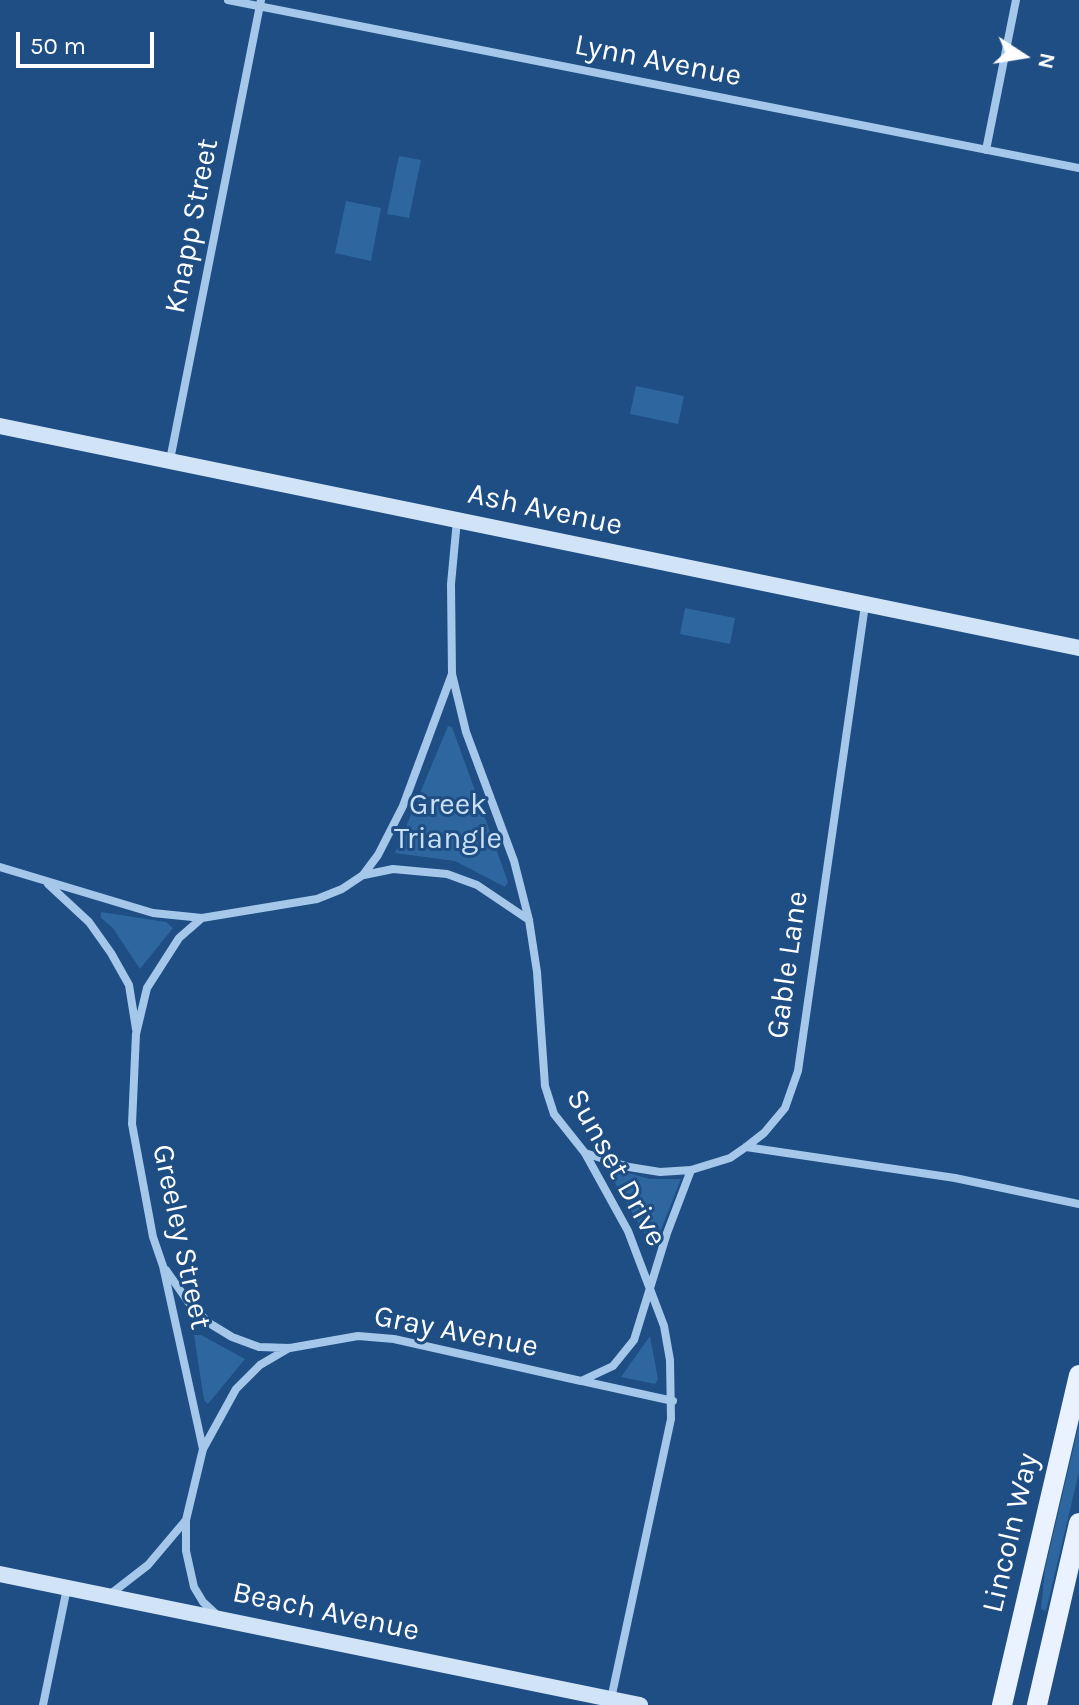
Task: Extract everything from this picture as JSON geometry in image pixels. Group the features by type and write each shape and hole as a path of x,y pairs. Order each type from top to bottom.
{"main road":[{"name":"Lincoln Way","path":"1002,1705 1079,1375"},
{"path":"1037,1705 1079,1523"}],"street":[{"name":"Lynn Avenue","path":"228,0 261,3 1079,168"},
{"path":"986,150 1016,0"},
{"name":"Knapp Street","path":"170,461 261,3"},
{"name":"Ash Avenue","path":"0,426 1079,648"},
{"name":"Sunset Drive","path":"457,520 451,584 452,674 466,732 514,861 529,920 537,972 545,1086 554,1114 585,1153 628,1231 664,1326 673,1401 611,1699"},
{"name":"Gable Lane","path":"585,1153 629,1167 660,1172 691,1170 730,1158 764,1133 785,1108 798,1071 865,604"},
{"path":"363,875 378,855 403,806 452,674"},
{"path":"0,867 153,913 202,918 322,897 363,875 393,869 447,874 477,885 529,920"},
{"path":"45,881 89,922 111,953 129,985 136,1034"},
{"path":"136,1034 147,988 179,938 202,918"},
{"name":"Greeley Street","path":"136,1034 132,1124 153,1237 163,1266 203,1449"},
{"path":"746,1147 955,1178 1079,1204"},
{"path":"581,1381 613,1366 634,1340 691,1170"},
{"name":"Gray Avenue","path":"163,1266 189,1303 209,1323 232,1337 259,1347 290,1348 358,1336 394,1339 673,1401"},
{"name":"Greeley Street","path":"222,1619 203,1602 194,1587 186,1551 186,1520 203,1449 236,1389 260,1365 290,1348"},
{"name":"Greeley Street","path":"108,1596 148,1565 186,1520"},
{"name":"Beach Avenue","path":"1,1573 640,1705"},
{"path":"43,1705 67,1587"}],"green space":[{"path":"399,156 421,160 409,218 387,214"},
{"path":"346,201 381,208 371,261 335,253"},
{"path":"636,386 684,396 678,424 630,414"},
{"path":"685,608 735,618 730,644 680,634"},
{"name":"Greek Triangle","path":"448,726 452,727 508,882 505,887 455,861 395,853"},
{"path":"101,912 166,922 173,928 140,969 113,928 101,918"},
{"path":"610,1168 650,1179 681,1179 655,1245 651,1245 608,1171"},
{"path":"194,1335 201,1335 245,1359 208,1404 204,1400"},
{"path":"650,1336 658,1379 655,1384 621,1377"},
{"path":"1079,1424 1079,1472 1046,1611 1041,1609 1045,1569"}]}
